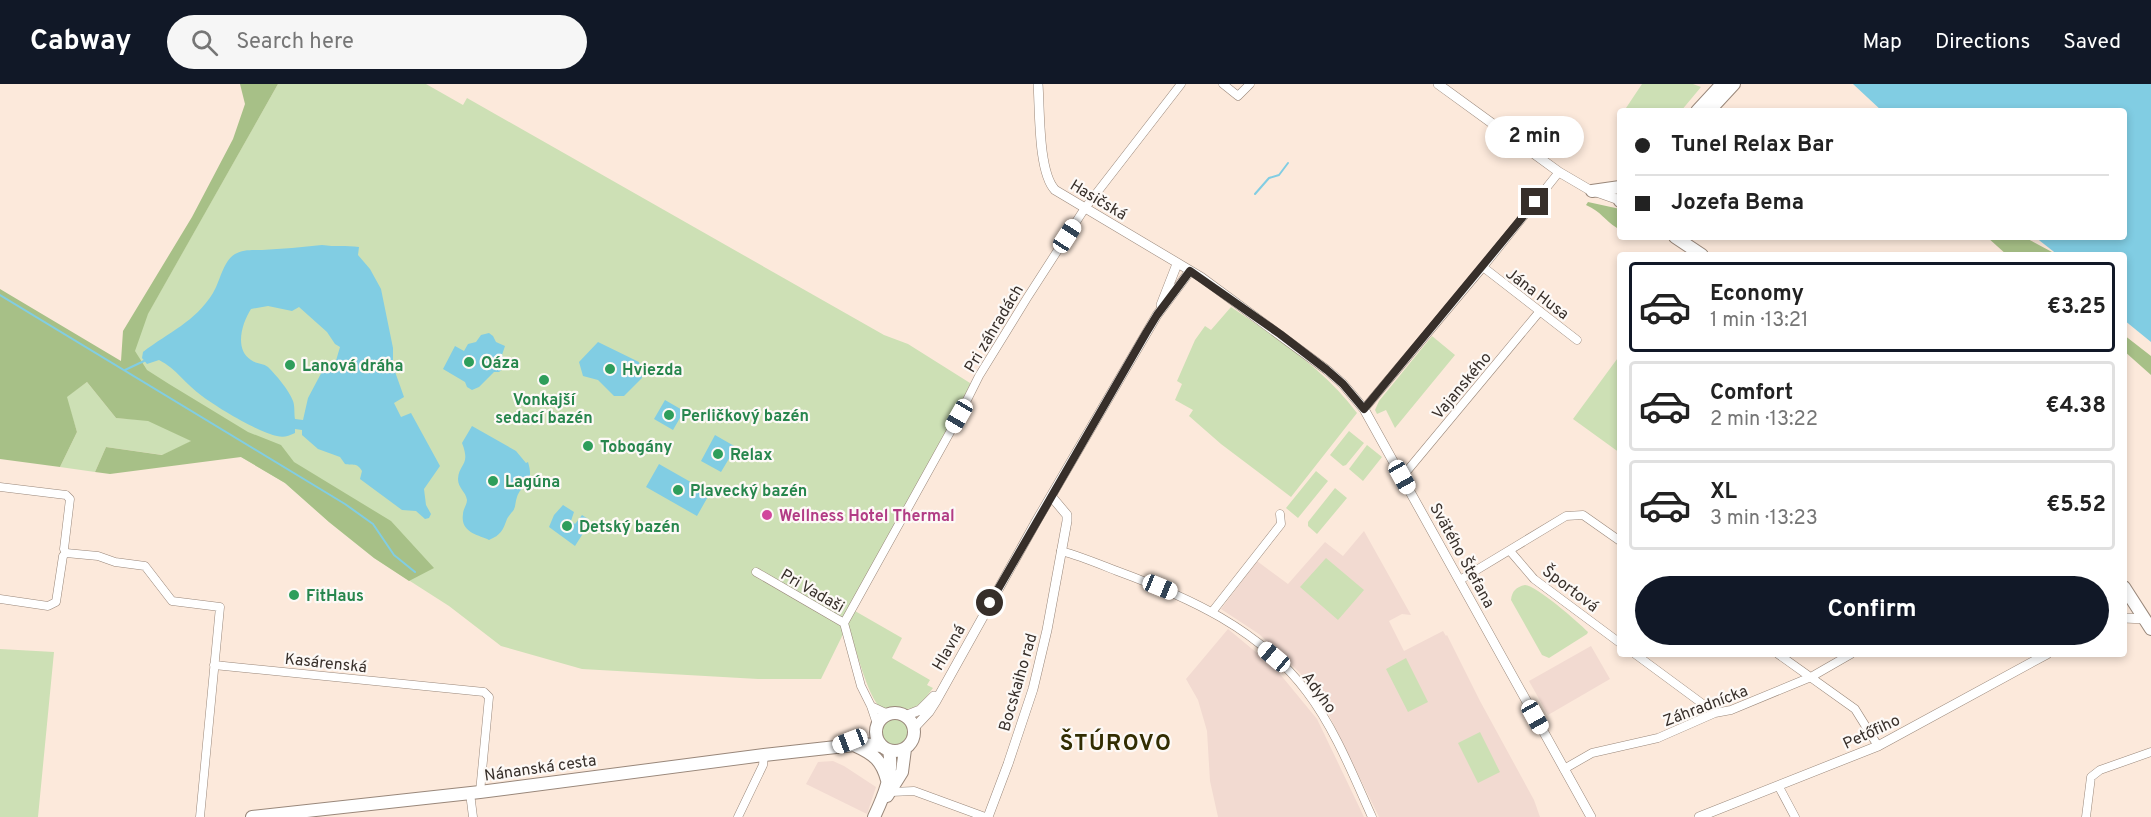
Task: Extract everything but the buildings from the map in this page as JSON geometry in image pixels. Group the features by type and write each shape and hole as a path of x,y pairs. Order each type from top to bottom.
{"main road":[{"path":"1700,108 1722,84"},
{"path":"1712,108 1734,84"},
{"path":"1592,191 1617,196"},
{"path":"1680,240 1698,252"},
{"path":"2127,592 2148,624"},
{"path":"897,713 905,716 914,728 913,740 899,752 885,748 855,746 831,748 876,727 888,714 897,713"},
{"path":"876,727 876,739 885,748 891,762 887,792"},
{"path":"855,746 871,753 883,766 887,792"},
{"name":"Nánanská cesta","path":"252,817 831,748"},
{"path":"874,817 887,792 902,772 904,749"}],"street":[{"name":"Hasičská","path":"1038,84 1044,165 1049,182 1055,190 1190,271"},
{"name":"Pri záhradách","path":"844,623 979,376 1085,208 1181,84"},
{"path":"1223,84 1238,96 1250,84"},
{"path":"1438,84 1560,172 1592,191"},
{"path":"1364,409 1560,172"},
{"name":"Hlavná","path":"1157,315 1177,264"},
{"name":"Jána Husa","path":"1483,267 1577,340"},
{"name":"Hlavná","path":"914,728 929,712 1157,315 1190,271"},
{"name":"Svätého Štefana","path":"1190,271 1327,370 1343,384 1364,409 1591,817"},
{"name":"Vajanského","path":"1402,477 1540,311"},
{"path":"0,487 66,495 70,499 64,549 66,552 63,556 56,602 52,605 0,600"},
{"path":"1052,496 1067,515 1061,551"},
{"path":"1212,612 1281,524 1280,514"},
{"path":"1460,580 1566,516 1583,515 1617,539"},
{"name":"Adyho","path":"1061,551 1174,593 1242,630 1274,657 1306,691 1324,718 1372,817"},
{"name":"Bocskaiho rad","path":"986,817 1008,764 1033,689 1047,630 1061,551"},
{"name":"Športová","path":"1510,551 1534,579 1617,641"},
{"path":"66,552 141,565 149,569 172,601 220,607 200,817"},
{"name":"Pri Vadaši","path":"756,572 844,623 861,686 871,706 876,727"},
{"path":"2127,619 2148,624"},
{"path":"1639,657 1715,714"},
{"path":"1782,657 1855,709 1878,746"},
{"name":"Záhradnícka","path":"1564,769 1592,753 1658,738 1715,714 1731,710 1811,677 1846,657"},
{"name":"Petőfiho","path":"1699,817 1878,746 2041,657"},
{"name":"Kasárenská","path":"214,665 484,692 489,697 475,792"},
{"name":"Hlavná","path":"905,716 920,710 942,688"},
{"path":"871,706 888,714"},
{"path":"2086,817 2091,777 2100,770 2151,752"},
{"path":"738,817 763,765 764,755"},
{"path":"902,772 903,782 914,791 986,817"},
{"path":"1779,787 1795,817"},
{"path":"887,792 914,791"},
{"path":"473,817 475,792"}],"shaded area":[{"path":"1364,531 1411,615 1402,614 1389,621 1404,651 1443,631 1447,635 1534,800 1540,817 1379,817 1327,711 1300,673 1259,634 1221,609 1257,561 1288,584 1325,542 1343,556"},
{"path":"1228,629 1275,668 1317,719 1364,817 1218,817 1210,781 1207,731 1198,700 1186,679"},
{"path":"1591,646 1610,679 1548,715 1529,681"},
{"path":"833,761 876,787 867,814 806,784 818,762"}],"green space":[{"path":"240,84 278,84 148,314 135,351 147,370 248,432 281,445 294,462 391,521 434,568 409,581 374,558 285,483 241,457 110,474 95,472 106,447 162,455 191,441 148,421 116,418 87,382 67,397 77,432 60,467 0,459 0,289 121,361 123,331 192,217 233,139 245,104"},
{"path":"278,84 426,84 463,105 467,98 884,335 908,344 970,383 975,392 855,611 902,638 892,658 930,680 927,685 933,688 921,703 908,709 886,710 876,703 866,682 848,624 821,679 758,679 582,669 501,646 449,606 374,558 285,483 241,457 121,361"},
{"path":"1642,84 1693,84 1701,87 1684,108 1626,108"},
{"path":"1588,202 1617,208 1617,228 1596,210 1586,205"},
{"path":"1990,240 2030,240 2052,252 2004,252"},
{"path":"1231,307 1282,342 1314,368 1330,382 1357,413 1291,497 1221,444 1189,416 1193,410 1175,400 1182,384 1177,381 1195,340 1205,326 1211,330"},
{"path":"1432,336 1455,355 1395,428 1386,410 1377,414 1375,410 1379,401"},
{"path":"2127,337 2151,356 2151,375 2127,354"},
{"path":"1617,359 1617,451 1573,419"},
{"path":"87,382 116,418 148,420 192,441 163,455 106,447 95,472 60,467 77,432 66,397"},
{"path":"1349,431 1364,443 1343,466 1330,455"},
{"path":"1367,445 1382,457 1363,481 1349,469"},
{"path":"1316,471 1328,481 1298,518 1286,508"},
{"path":"1335,488 1347,498 1317,534 1308,526 1308,522"},
{"path":"1326,558 1364,590 1338,620 1300,587"},
{"path":"1525,585 1538,591 1557,605 1588,632 1587,634 1549,658 1542,655 1511,600 1515,590"},
{"path":"0,649 54,652 38,817 0,817"},
{"path":"1406,658 1428,702 1408,712 1386,669"},
{"path":"895,718 905,722 909,732 905,742 895,746 885,742 881,732 885,722"},
{"path":"1480,732 1500,772 1478,783 1458,743"}],"water":[{"path":"1853,84 2151,84 2151,342 2127,322 2127,252 2054,252 2039,240 2127,240 2127,108 1879,108"},
{"path":"322,245 359,247 358,255 370,269 381,289 393,348 393,366 404,397 394,403 401,417 411,413 440,466 424,489 426,505 431,514 429,518 425,519 416,511 402,510 360,479 362,471 358,466 345,464 340,457 318,449 302,435 302,430 295,429 295,433 282,437 260,430 196,392 165,363 159,360 147,364 142,358 143,352 198,312 215,288 227,262 235,254 248,250","holes":["268,306 292,311 299,307 340,347 335,364 326,364 308,398 303,420 295,419 293,401 282,383 268,367 253,361 246,355 241,343 245,321 251,309"]},
{"name":"Oáza","path":"489,333 496,342 505,346 502,355 506,362 505,367 499,372 494,372 479,387 472,390 465,382 443,369 455,346 464,351 468,344 476,342 481,335"},
{"name":"Hviezda","path":"598,342 639,362 642,378 624,396 614,396 598,380 583,376 579,362"},
{"name":"Perličkový bazén","path":"665,400 684,411 673,430 654,419"},
{"name":"Lagúna","path":"472,426 516,451 526,463 528,462 530,470 529,479 519,492 514,509 503,529 489,540 467,529 463,520 467,500 458,479 465,460 462,443"},
{"name":"Relax","path":"715,435 736,447 721,472 701,461"},
{"name":"Plavecký bazén","path":"659,464 710,493 697,516 646,487"},
{"name":"Detský bazén","path":"563,505 574,512 571,521 575,524 582,515 588,519 575,546 549,527 554,515"}],"waterway":[{"path":"1255,194 1269,178 1279,175 1288,163"},
{"path":"0,295 345,504 373,524 394,555 415,572"},
{"path":"125,370 144,361"}],"place":[{"name":"Oáza","path":"469,362"},
{"name":"Lanová dráha","path":"290,365"},
{"name":"Hviezda","path":"610,369"},
{"name":"Vonkajší sedací bazén","path":"544,380"},
{"name":"Perličkový bazén","path":"669,415"},
{"name":"Tobogány","path":"588,446"},
{"name":"Relax","path":"718,454"},
{"name":"Lagúna","path":"493,481"},
{"name":"Plavecký bazén","path":"678,490"},
{"name":"Wellness Hotel Thermal","path":"767,515"},
{"name":"Detský bazén","path":"567,526"},
{"name":"FitHaus","path":"294,595"}],"district":[{"name":"ŠTÚROVO","path":"1116,742"}],"route":[{"path":"990,603 1146,333 1190,271 1327,370 1343,384 1364,409 1535,202"}]}
